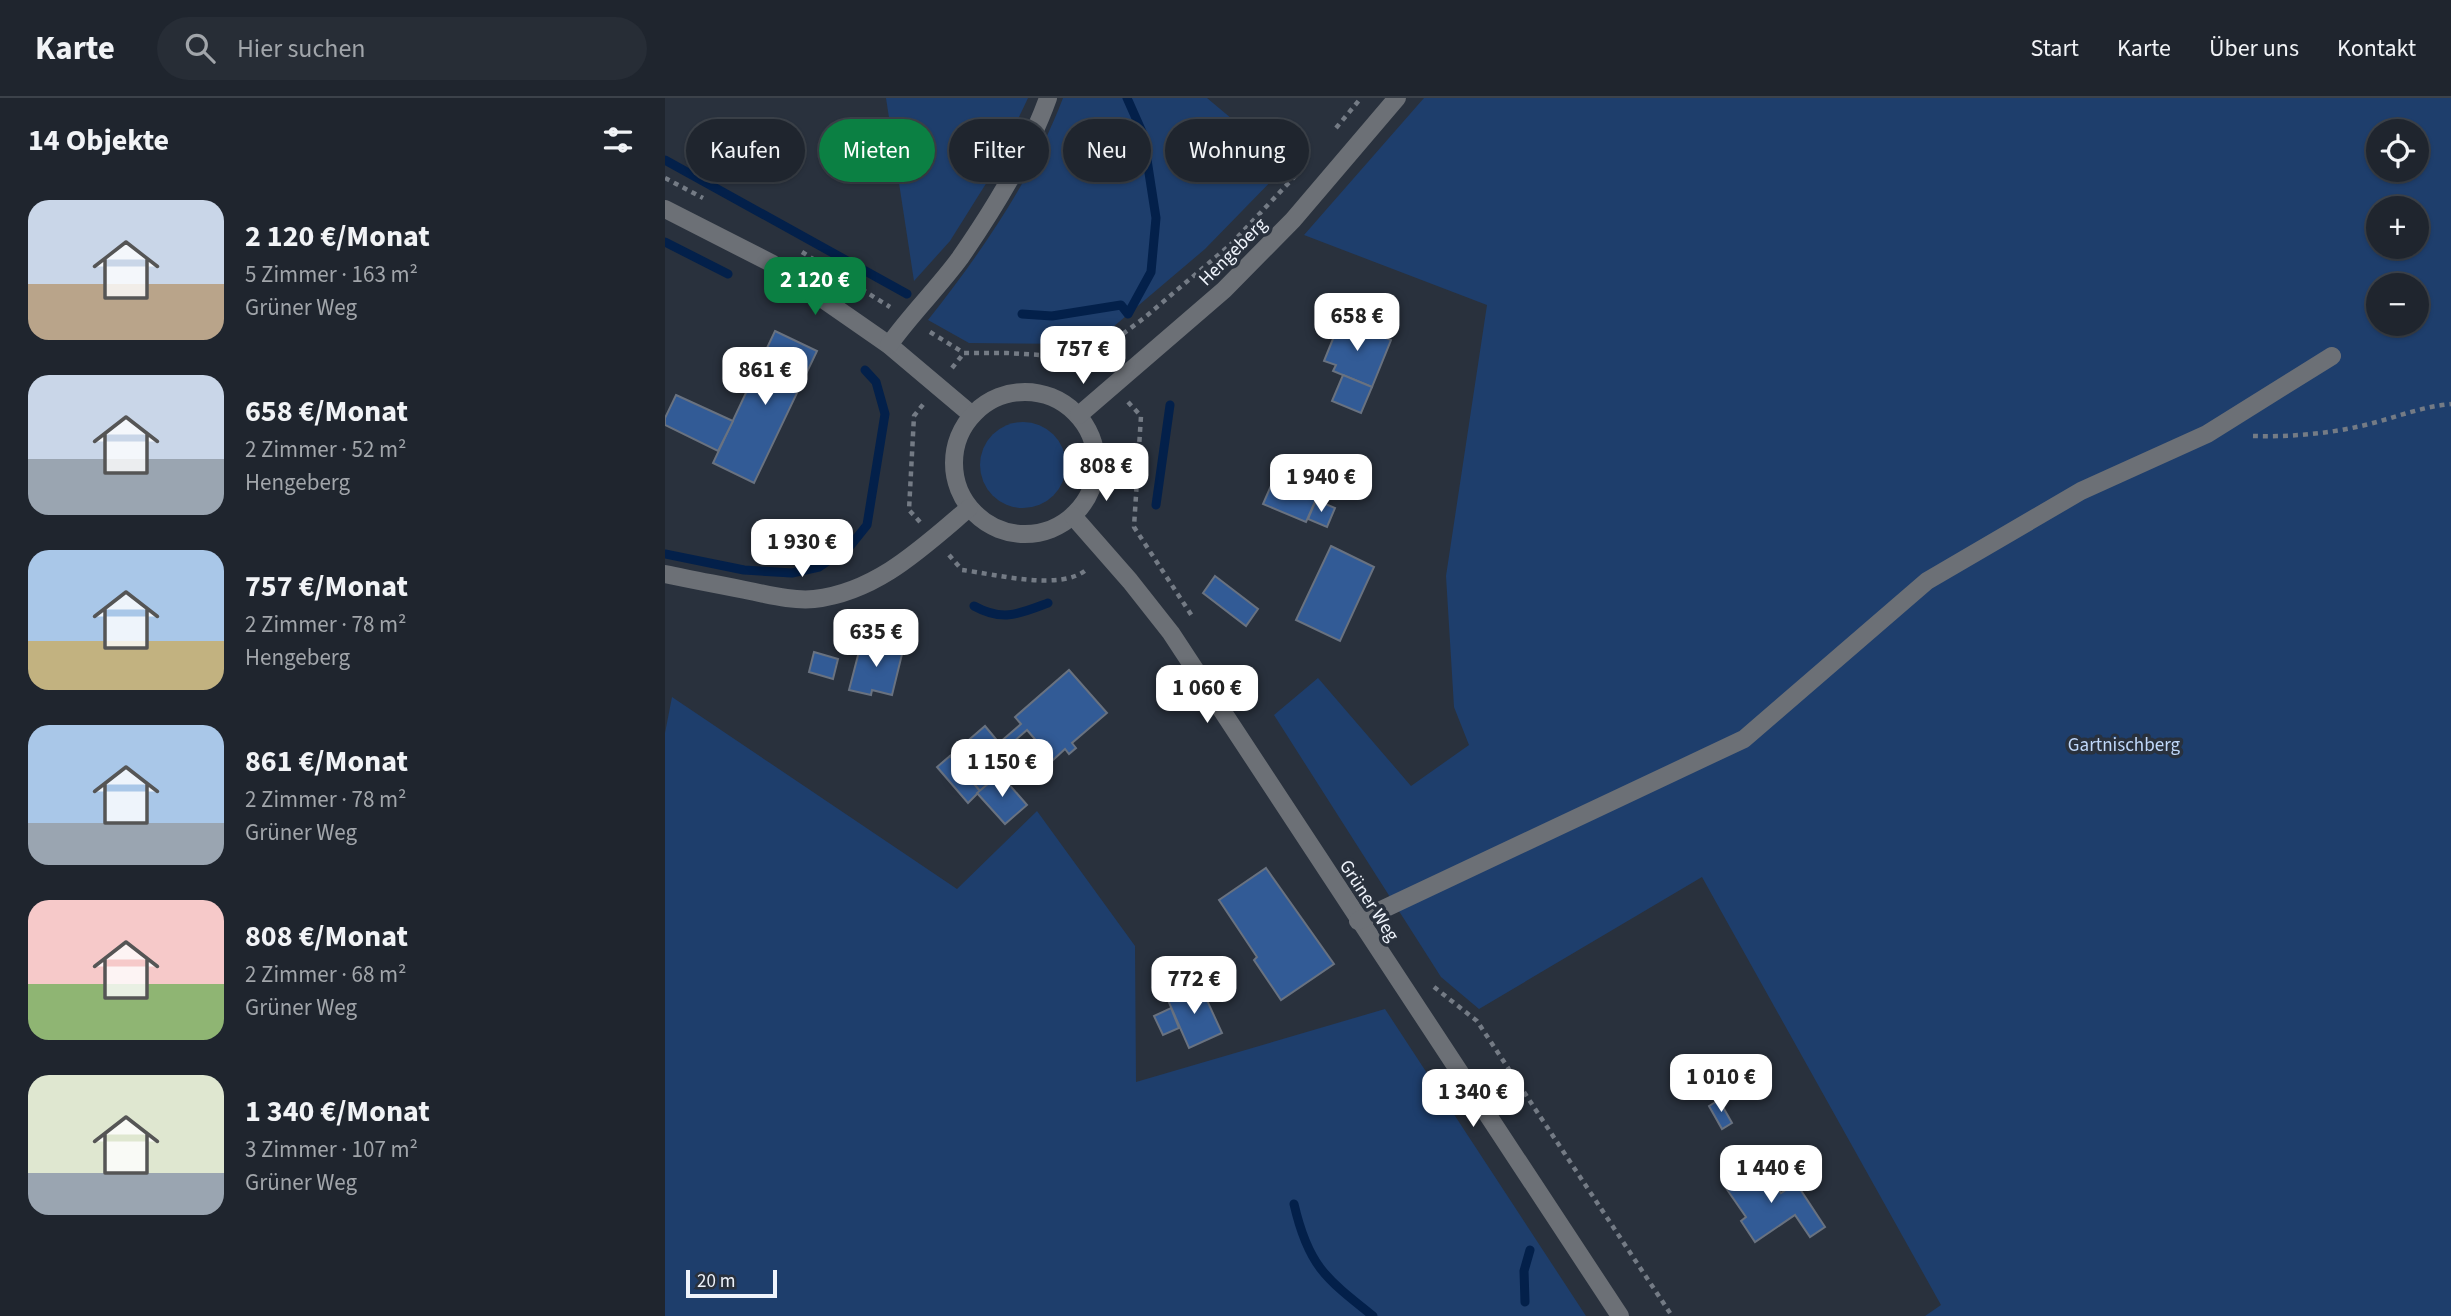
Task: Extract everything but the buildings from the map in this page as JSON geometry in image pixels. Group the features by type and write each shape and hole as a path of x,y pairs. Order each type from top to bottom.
{"street":[{"path":"888,345 959,259 1010,179 1048,98"},
{"name":"Hengeberg","path":"1079,415 1224,290 1293,220 1397,98"},
{"path":"665,209 771,263 888,345 972,415"},
{"path":"1358,921 1744,739 1927,581 2081,491 2207,434 2332,356"},
{"path":"1014,392 1038,392 1060,400 1079,415 1091,434 1096,456 1095,478 1087,498 1073,516 1053,528 1031,534 1008,532 987,523 969,508 959,490 954,470 954,450 961,431 972,415 991,400 1014,392"},
{"path":"665,574 786,598 813,599 850,591 912,556 969,508"},
{"name":"Grüner Weg","path":"1073,516 1171,634 1620,1316"}],"path":[{"path":"1329,137 1361,98"},
{"path":"1091,358 1141,416 1134,527 1080,576 1054,581 963,570 909,510 914,416 964,353 1007,352 1091,358 1144,318 1230,245 1290,182"},
{"path":"2207,434 2277,436 2346,428 2428,406 2451,404"},
{"path":"1432,985 1477,1021 1672,1316"}],"green space":[{"path":"886,98 1028,98 1018,119 949,119 949,182 987,182 950,241 914,281 899,182 935,182 935,119 889,119"},
{"path":"1063,98 1207,98 1232,119 1165,119 1165,182 1270,182 1205,249 1093,344 969,343 928,320 967,268 1023,182 1049,182 1050,128"},
{"name":"Gartnischberg","path":"1424,98 2451,98 2451,1316 1925,1316 1941,1305 1702,877 1479,1009 1441,977 1274,715 1318,678 1411,786 1469,745 1454,707 1446,576 1487,305 1304,235"},
{"path":"1023,422 1047,429 1059,441 1066,465 1059,489 1047,501 1023,508 999,501 987,489 980,465 987,441 999,429"},
{"path":"672,697 957,889 1037,811 1135,946 1136,1082 1385,1009 1586,1316 665,1316 665,733"}],"waterway":[{"path":"1022,314 1052,316 1121,305 1128,314 1151,272 1156,218 1143,134 1127,98"},
{"path":"665,160 907,294"},
{"path":"665,242 728,274"},
{"path":"665,554 744,570 792,573 819,567 851,545 867,525 885,414 876,382 865,370"},
{"path":"1156,505 1170,405"},
{"path":"974,606 994,614 1011,615 1048,603"},
{"path":"1294,1204 1305,1242 1321,1269 1342,1291 1373,1316"},
{"path":"1525,1302 1524,1271 1530,1250"}]}
